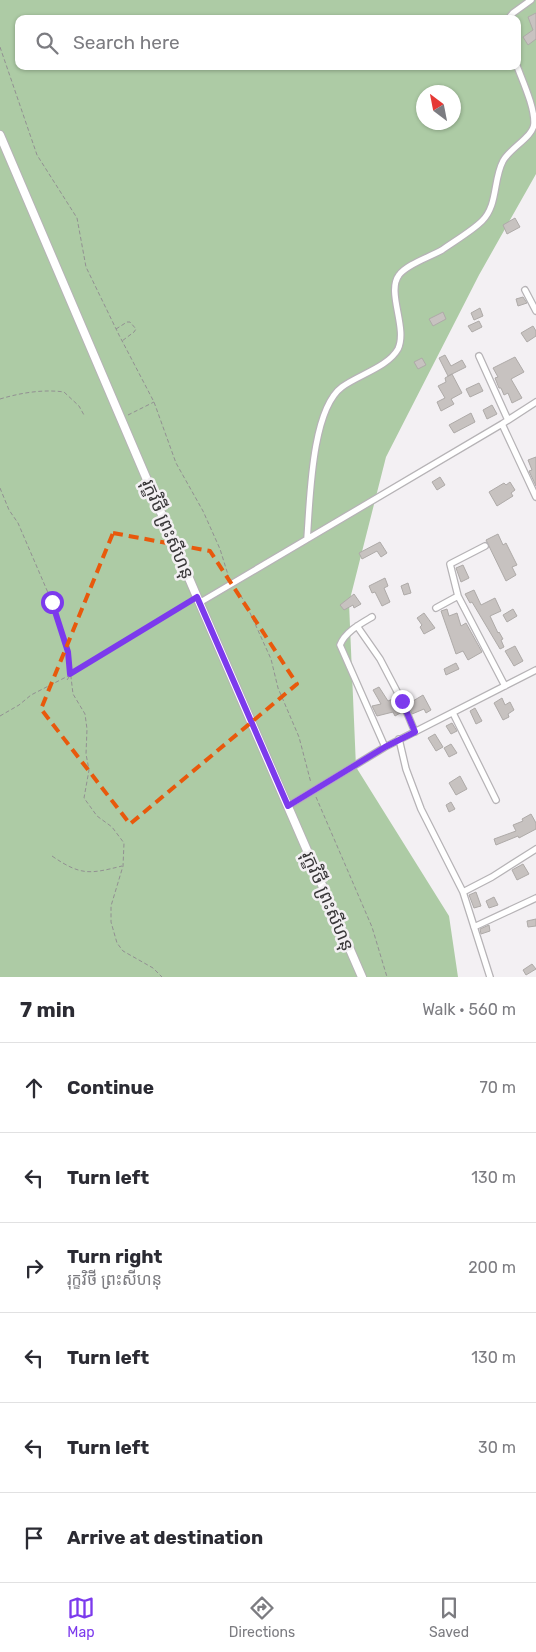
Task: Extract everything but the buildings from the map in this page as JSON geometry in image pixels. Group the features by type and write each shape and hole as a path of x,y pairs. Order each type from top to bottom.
{"street":[{"path":"511,15 531,0"},
{"path":"307,539 316,446 324,414 332,399 341,388 382,364 398,348 400,343 399,320 395,286 398,276 409,267 442,250 482,221 489,212 495,196 502,163 508,153 532,132 534,126 533,115 518,70"},
{"name":"រុក្ខវិថី ព្រះសីហនុ","path":"0,135 198,600 362,977"},
{"path":"525,290 536,311"},
{"path":"479,356 508,420"},
{"path":"198,600 231,584 536,402"},
{"path":"502,424 536,497"},
{"path":"485,546 450,564 458,596 505,686"},
{"path":"436,608 458,596"},
{"path":"372,617 358,626 341,642 340,648 385,747"},
{"path":"358,626 380,659 402,701 415,732"},
{"path":"288,806 399,739 536,670"},
{"path":"453,713 496,800"},
{"path":"399,739 406,769 421,809 462,892 490,977"},
{"path":"462,892 492,877 536,849"},
{"path":"474,927 536,898"}],"path":[{"path":"0,47 37,155 77,218 86,267 116,330 154,402 176,464 203,511 220,549 231,584 246,604 271,659 278,688 299,737 314,791 372,927 387,977"},
{"path":"116,330 127,322 130,322 136,329 122,341"},
{"path":"0,399 25,393 64,392 79,406 84,415"},
{"path":"120,418 154,402"},
{"path":"0,488 9,510 18,523 52,602 68,652 73,694 85,714 87,729 86,754 89,770 84,798 97,816 112,827 124,843 123,866 111,906 111,922 117,943 123,951 153,968 162,977"},
{"path":"0,716 19,706 31,695 198,600"},
{"path":"67,680 70,674"},
{"path":"52,856 76,870 86,872 98,872 123,866"}],"highlighted area":[{"path":"113,533 210,551 297,684 130,824 41,709"}],"green space":[{"path":"0,0 536,0 536,174 479,275 386,457 349,603 356,767 449,916 458,977 0,977"}],"route":[{"path":"52,602 68,652 70,674 197,597 288,806 385,747 415,732 402,701"}]}
